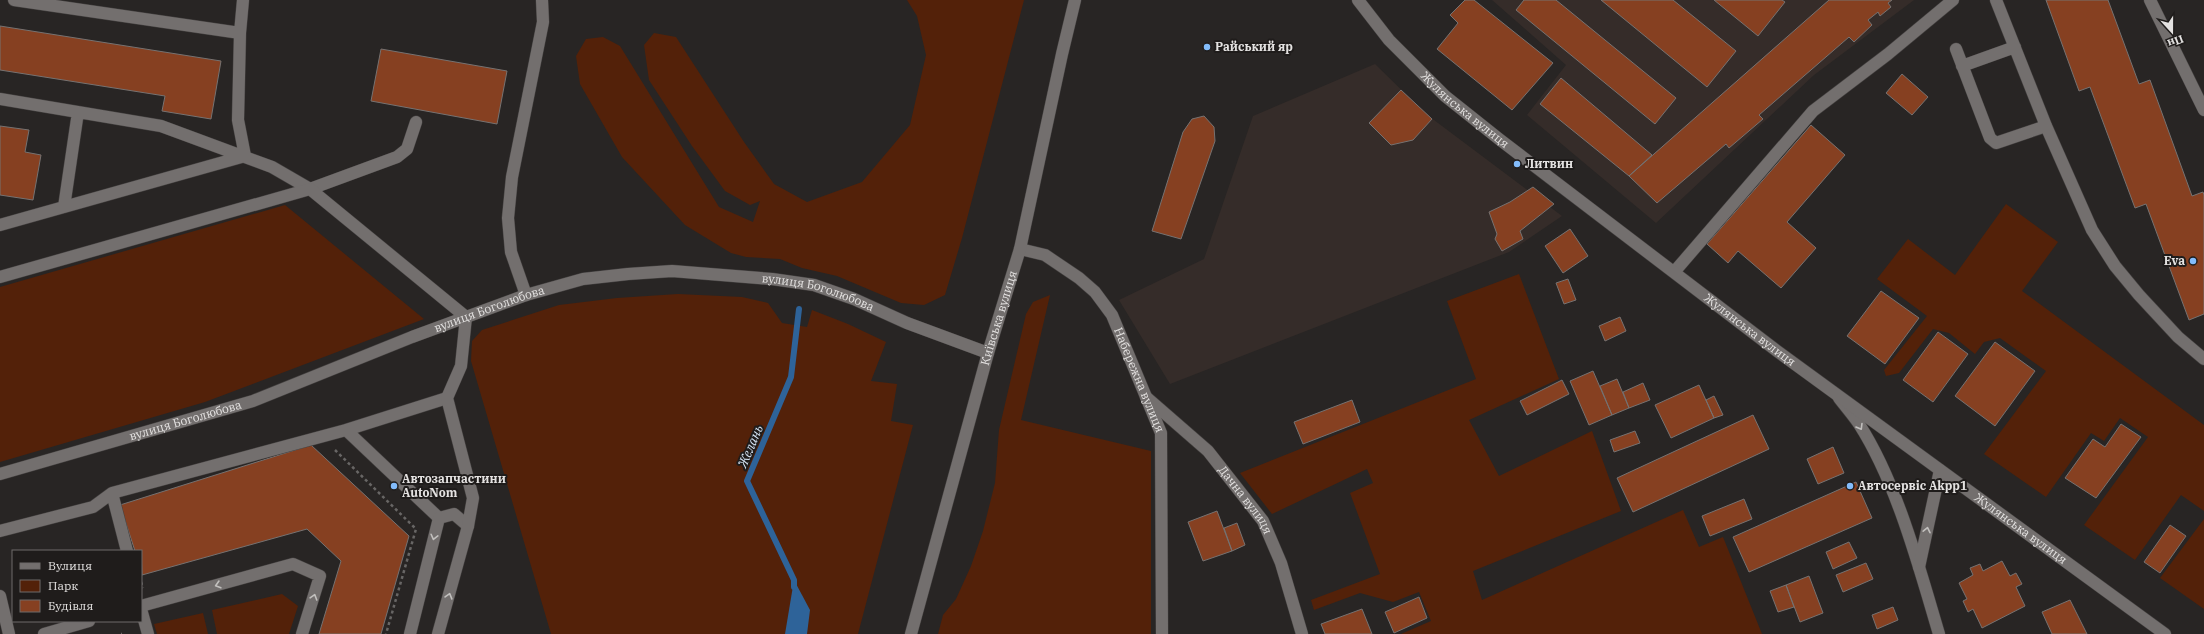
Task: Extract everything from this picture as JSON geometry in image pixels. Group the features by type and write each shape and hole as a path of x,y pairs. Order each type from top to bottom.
{"street":[{"path":"14,0 240,33"},
{"path":"243,0 240,33 238,120 245,156"},
{"path":"526,295 510,252 508,218 512,177 543,22 542,0"},
{"name":"Київська вулиця","path":"911,634 988,353 1020,249 1075,0"},
{"name":"Жулянська вулиця","path":"1358,0 1390,40 1445,96 1499,139 1675,271 1837,396 2165,634"},
{"path":"1675,271 1813,111 1888,54 1953,0"},
{"path":"1996,0 2046,126 2092,230 2114,266 2178,337 2204,359"},
{"path":"2150,0 2204,110"},
{"path":"1962,66 2015,47"},
{"path":"1956,50 1990,138 1996,142 2046,126"},
{"path":"0,99 161,126 272,167 310,189 466,317 461,366 447,398 474,498 468,526 438,634"},
{"path":"64,207 78,112"},
{"path":"0,277 310,189 397,157 407,150 416,122"},
{"path":"0,225 245,156"},
{"name":"Набережна вулиця","path":"1020,249 1045,255 1079,278 1095,292 1112,316 1161,433 1163,557 1162,634"},
{"name":"вулиця Боголюбова","path":"0,474 253,401 412,337 466,317 526,295 584,279 672,271 772,279 814,285 854,299 907,323 988,353"},
{"name":"Дачна вулиця","path":"1144,394 1208,451 1263,522 1281,563 1302,634"},
{"path":"1837,396 1859,424 1882,466 1919,568 1940,634"},
{"path":"0,531 93,507 112,493 346,430 447,398"},
{"path":"346,430 439,518"},
{"path":"1919,568 1940,470"},
{"path":"112,493 127,550"},
{"path":"439,518 454,514 468,526"},
{"path":"410,634 439,518"},
{"path":"142,606 293,564 320,576 302,634"},
{"path":"0,596 8,634"},
{"path":"142,613 148,634"},
{"path":"44,634 86,622"}],"path":[{"path":"329,444 416,529 386,634"}],"shaded area":[{"path":"1492,0 1914,0 1814,75 1656,223 1527,115 1566,65"},
{"path":"1375,64 1426,114 1562,216 1509,252 1170,384 1119,300 1204,259 1253,116"}],"green space":[{"path":"907,0 1024,0 962,238 945,295 924,305 901,303 837,276 802,268 780,259 746,257 731,253 685,225 622,157 580,84 576,56 586,39 603,37 620,46 719,207 753,222 760,201 750,205 725,191 692,146 649,80 644,45 654,33 676,37 744,142 774,184 807,202 862,182 910,125 926,55 917,16"},
{"path":"2006,204 2058,242 2022,291 2204,425 2204,511 2181,495 2135,560 2084,525 2148,437 2120,418 2104,441 2091,433 2046,497 1984,454 2046,371 2000,338 1984,342 1975,354 1949,333 1933,329 1899,373 1886,376 1884,370 1927,316 1877,279 1908,239 1955,275"},
{"path":"285,205 424,319 205,402 0,462 0,287"},
{"path":"1519,274 1559,379 1469,420 1499,476 1592,431 1621,511 1473,571 1482,600 1683,510 1699,547 1723,537 1762,634 1401,634 1431,621 1419,592 1393,602 1360,593 1314,610 1311,600 1380,574 1350,493 1373,483 1367,469 1272,514 1240,473 1476,379 1447,301"},
{"path":"678,294 742,297 768,303 782,323 807,327 812,310 848,324 886,342 871,381 897,384 891,421 913,425 858,634 551,634 471,361 472,341 482,330 559,305 617,298"},
{"path":"1050,295 1021,420 1151,451 1151,634 938,634 943,615 956,599 971,566 983,531 995,483 999,430 1026,314 1033,302"},
{"path":"2204,519 2204,609 2160,578"},
{"path":"282,594 298,606 289,634 217,634 212,610"},
{"path":"203,613 208,634 157,634 154,624"}],"water":[{"path":"794,580 810,610 807,634 785,634"}],"building":[{"path":"1465,0 1474,0 1553,63 1512,110 1437,49 1458,23 1450,15"},
{"path":"1524,0 1556,0 1676,98 1655,124 1516,10"},
{"path":"1601,0 1673,0 1736,51 1707,87"},
{"path":"1714,0 1782,0 1785,2 1758,36"},
{"path":"1829,0 1892,0 1888,3 1891,7 1880,16 1878,12 1868,20 1872,25 1854,42 1849,37 1759,115 1763,119 1729,148 1726,144 1657,203 1629,176"},
{"path":"2046,0 2108,0 2139,84 2150,80 2192,196 2203,192 2204,195 2204,314 2189,320 2146,204 2135,208 2090,87 2079,91"},
{"path":"0,26 221,61 211,119 162,111 165,96 0,70"},
{"path":"381,49 507,71 497,124 371,101"},
{"path":"1902,74 1928,97 1912,115 1886,93"},
{"path":"1561,78 1652,155 1629,176 1540,104"},
{"path":"1401,90 1432,119 1413,140 1391,145 1369,123"},
{"path":"1204,116 1214,127 1215,141 1181,239 1152,231 1183,132 1192,119"},
{"path":"1811,125 1845,155 1787,222 1816,248 1781,288 1738,251 1728,263 1707,244"},
{"path":"0,126 29,130 25,152 41,155 33,200 0,195"},
{"path":"1533,187 1554,204 1520,231 1523,239 1502,251 1495,239 1497,234 1489,212 1510,202"},
{"path":"1570,229 1588,256 1563,273 1545,246"},
{"path":"1568,279 1576,300 1564,304 1556,283"},
{"path":"1881,291 1919,318 1885,364 1847,336"},
{"path":"1620,317 1626,331 1605,341 1599,326"},
{"path":"1938,332 1968,354 1933,402 1903,380"},
{"path":"1995,342 2035,371 1995,426 1955,396"},
{"path":"1593,371 1612,415 1589,425 1570,381"},
{"path":"1617,379 1629,408 1612,415 1600,386"},
{"path":"1562,380 1569,394 1527,415 1520,401"},
{"path":"1643,383 1650,400 1629,408 1623,392"},
{"path":"1699,385 1714,418 1671,438 1655,405"},
{"path":"1714,396 1723,415 1714,418 1706,400"},
{"path":"1352,400 1360,422 1303,444 1294,422"},
{"path":"1753,415 1769,449 1633,512 1617,478"},
{"path":"2121,424 2141,437 2096,498 2065,478 2093,439 2105,447"},
{"path":"1635,431 1640,443 1614,452 1610,440"},
{"path":"311,445 409,536 381,634 319,634 341,561 307,529 142,575 142,550 135,550 120,505"},
{"path":"1833,447 1844,473 1818,484 1807,459"},
{"path":"1856,482 1872,518 1749,572 1733,537"},
{"path":"1744,499 1752,519 1710,536 1702,516"},
{"path":"1217,511 1232,551 1203,561 1188,522"},
{"path":"1237,523 1245,545 1232,551 1224,528"},
{"path":"2170,525 2186,536 2160,573 2144,562"},
{"path":"1849,542 1857,558 1833,569 1826,552"},
{"path":"2002,561 2010,576 2016,573 2022,584 2016,587 2025,606 1982,628 1973,609 1968,612 1963,601 1967,599 1959,583 1973,575 1970,568 1980,564 1983,571"},
{"path":"1866,563 1873,579 1843,592 1836,575"},
{"path":"1809,576 1823,613 1800,622 1786,585"},
{"path":"1786,585 1794,607 1778,612 1770,591"},
{"path":"1419,597 1427,618 1394,633 1385,612"},
{"path":"2070,600 2087,634 2052,634 2042,612"},
{"path":"1893,607 1898,620 1877,629 1872,615"},
{"path":"1362,609 1372,634 1325,634 1321,624"}],"waterway":[{"name":"Желань","path":"794,587 794,580 747,481 791,377 799,309"}],"place":[{"name":"Райський яр","path":"1207,47"},
{"name":"Литвин","path":"1517,164"},
{"name":"Eva","path":"2193,261"},
{"name":"Автозапчастини AutoNom","path":"394,486"},
{"name":"Автосервіс Akpp1","path":"1850,486"}]}
